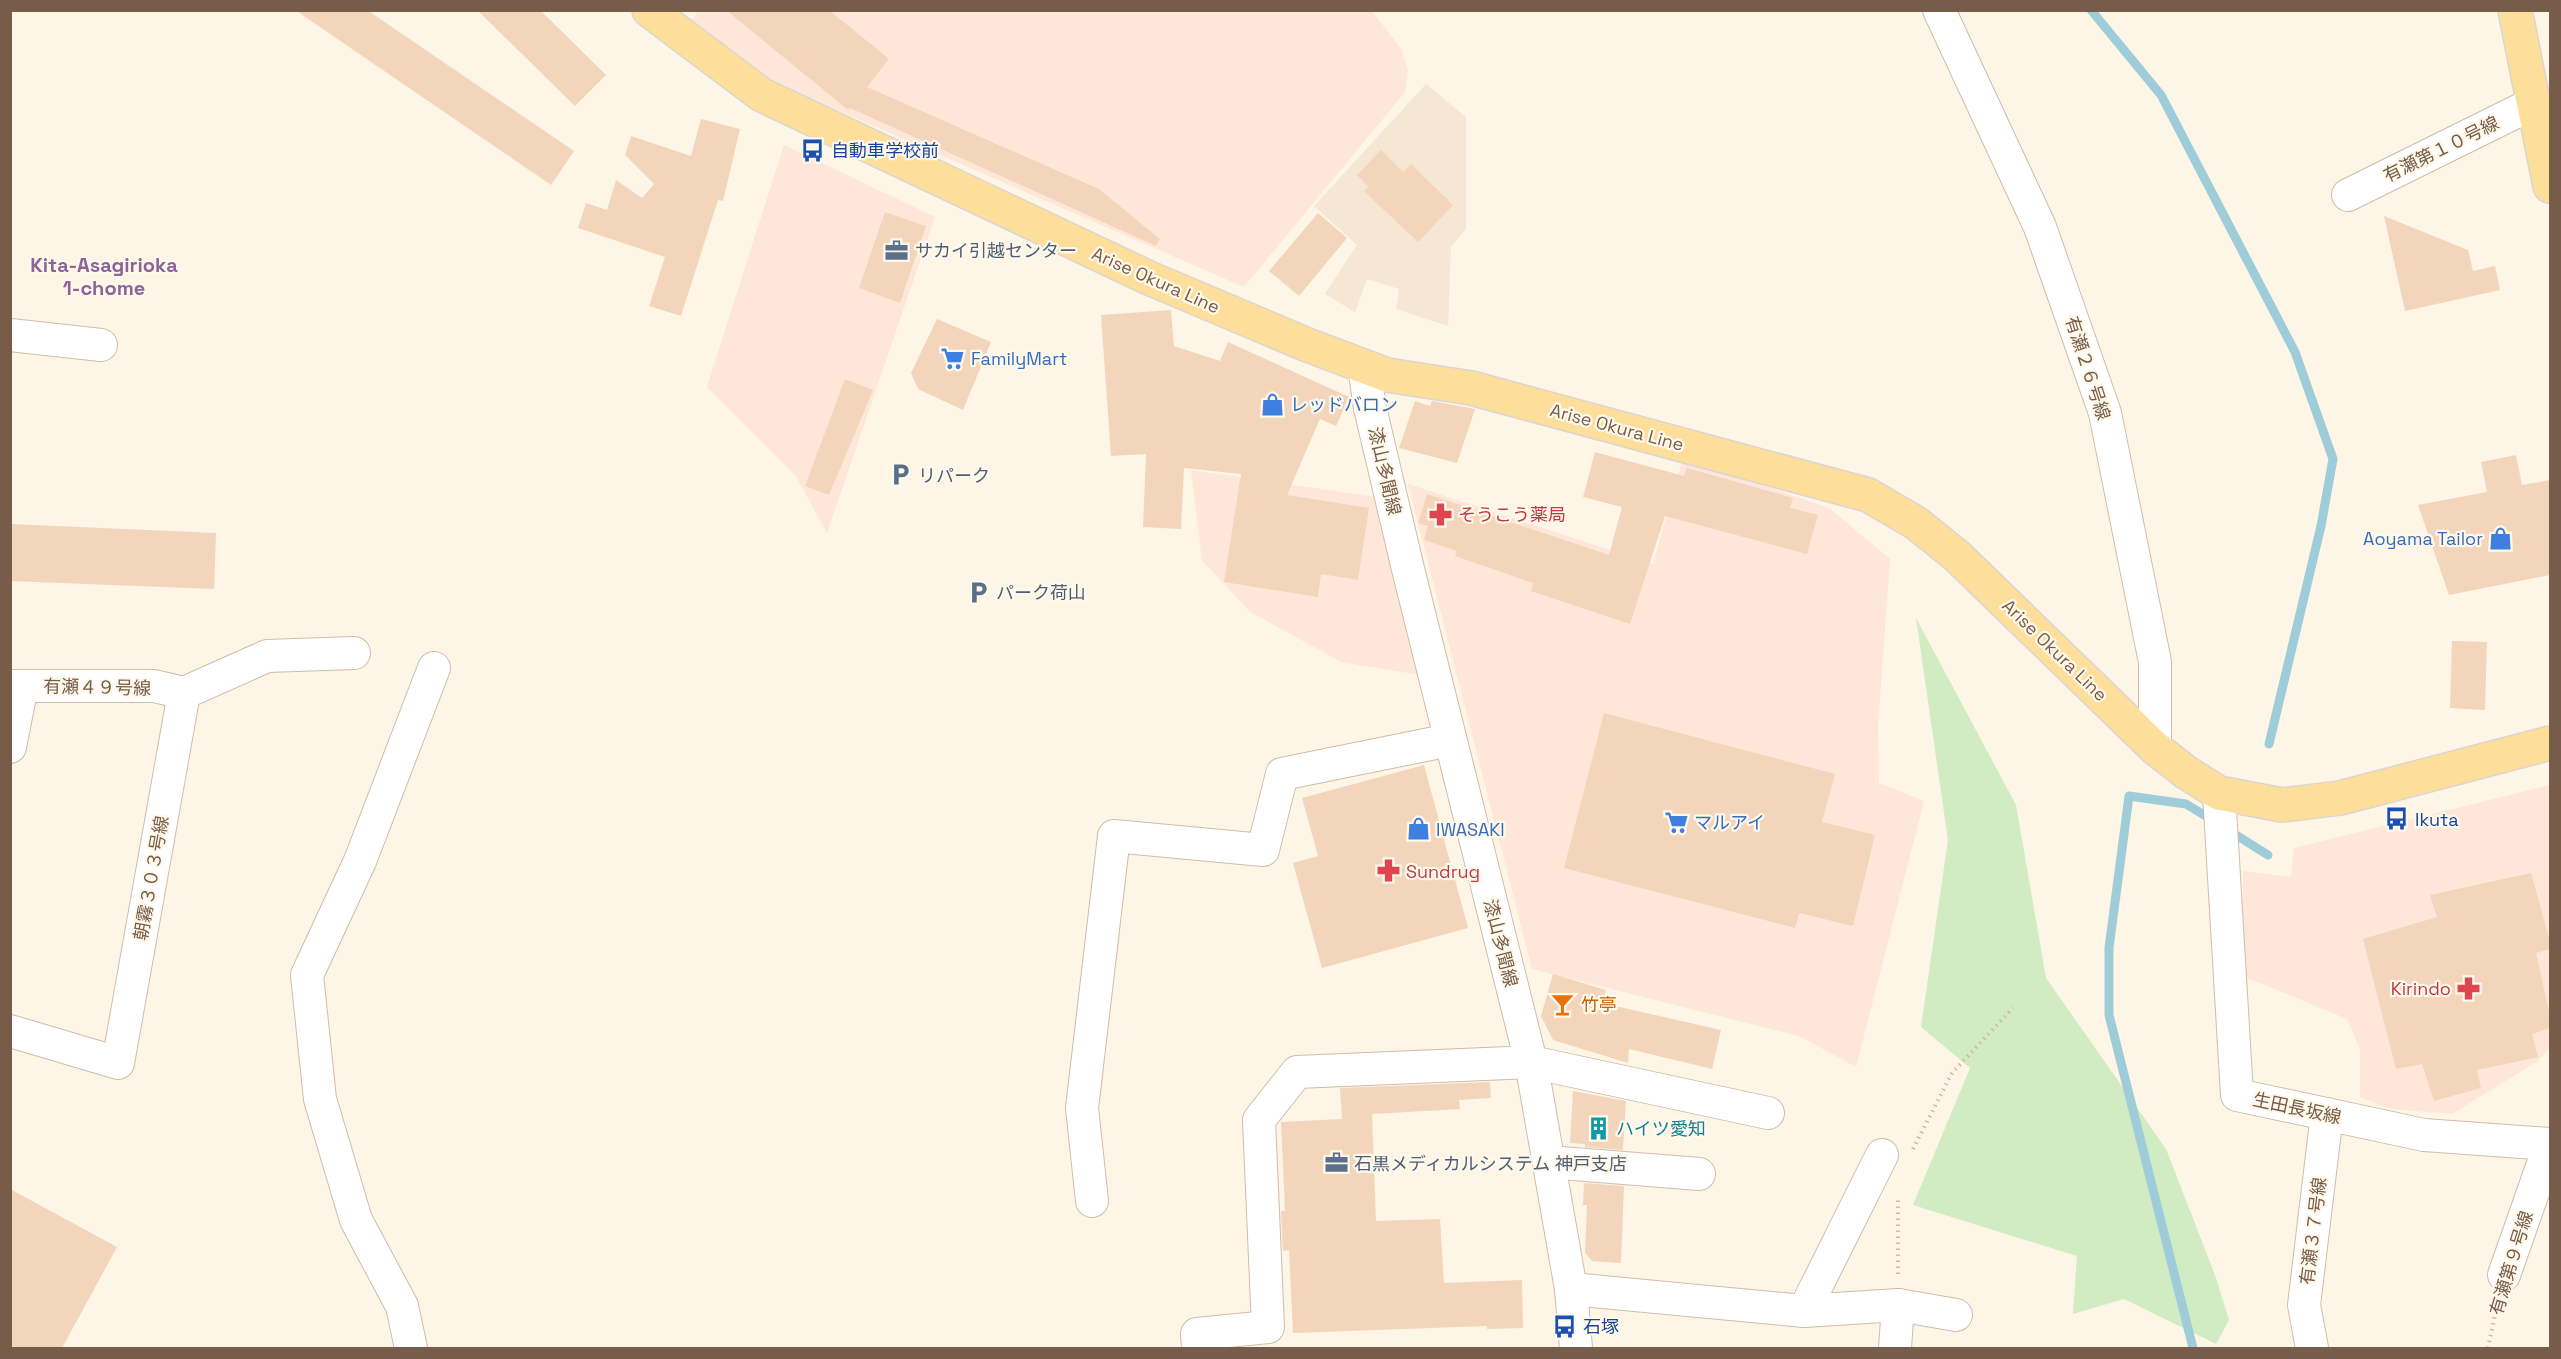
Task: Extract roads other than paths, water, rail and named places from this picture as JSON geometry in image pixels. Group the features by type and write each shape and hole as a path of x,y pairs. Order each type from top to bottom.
{"main road":[{"name":"Arise Okura Line","path":"649,10 762,95 1149,278 1364,366 1387,375 1472,388 1868,495 1916,522 1957,556 2155,748 2187,773 2219,793 2282,806 2340,798 2550,743"},
{"path":"2515,10 2541,116 2550,186"}],"street":[{"name":"有瀬２６号線","path":"1939,10 2040,227 2105,413 2155,662 2155,748"},
{"name":"有瀬第１０号線","path":"2348,195 2541,116"},
{"path":"10,335 101,345"},
{"name":"漆山多聞線","path":"1364,366 1370,408 1531,1062 1571,1289 1576,1348"},
{"path":"184,693 267,656 354,653"},
{"path":"411,1348 402,1306 356,1220 320,1100 307,975 360,861 434,668"},
{"path":"10,747 16,686"},
{"name":"有瀬４９号線","path":"16,686 154,686 184,693"},
{"name":"朝霧３０３号線","path":"10,1031 118,1063 184,693"},
{"path":"1092,1202 1082,1108 1114,836 1263,850 1282,774 1450,740"},
{"name":"生田長坂線","path":"2219,793 2237,1095 2424,1135 2550,1144"},
{"path":"1198,1348 1197,1334 1268,1327 1259,1120 1297,1072 1531,1062 1768,1113"},
{"name":"有瀬３７号線","path":"2312,1348 2304,1305 2327,1114"},
{"name":"有瀬第９号線","path":"2504,1275 2550,1144"},
{"path":"1804,1311 1895,1156"},
{"path":"1549,1162 1699,1174"},
{"path":"1571,1289 1804,1311 1898,1305 1956,1315"},
{"path":"1895,1348 1898,1305"}],"waterway":[{"path":"2091,10 2161,95 2295,352 2333,459 2321,526 2269,744"},
{"path":"2193,1348 2109,1015 2109,948 2129,796 2186,804 2214,821"},
{"path":"2228,830 2268,855"}],"place":[{"name":"自動車学校前","path":"813,150"},
{"name":"サカイ引越センター","path":"897,250"},
{"name":"FamilyMart","path":"953,358"},
{"name":"レッドバロン","path":"1272,404"},
{"name":"リパーク","path":"900,475"},
{"name":"そうこう薬局","path":"1440,514"},
{"name":"Aoyama Tailor","path":"2501,538"},
{"name":"パーク荷山","path":"978,592"},
{"name":"Ikuta","path":"2397,819"},
{"name":"マルアイ","path":"1676,822"},
{"name":"IWASAKI","path":"1418,829"},
{"name":"Sundrug","path":"1388,871"},
{"name":"Kirindo","path":"2469,988"},
{"name":"竹亭","path":"1563,1004"},
{"name":"ハイツ愛知","path":"1598,1128"},
{"name":"石黒メディカルシステム 神戸支店","path":"1336,1163"},
{"name":"石塚","path":"1565,1326"}],"district":[{"name":"Kita-Asagirioka 1-chome","path":"104,276"}]}
